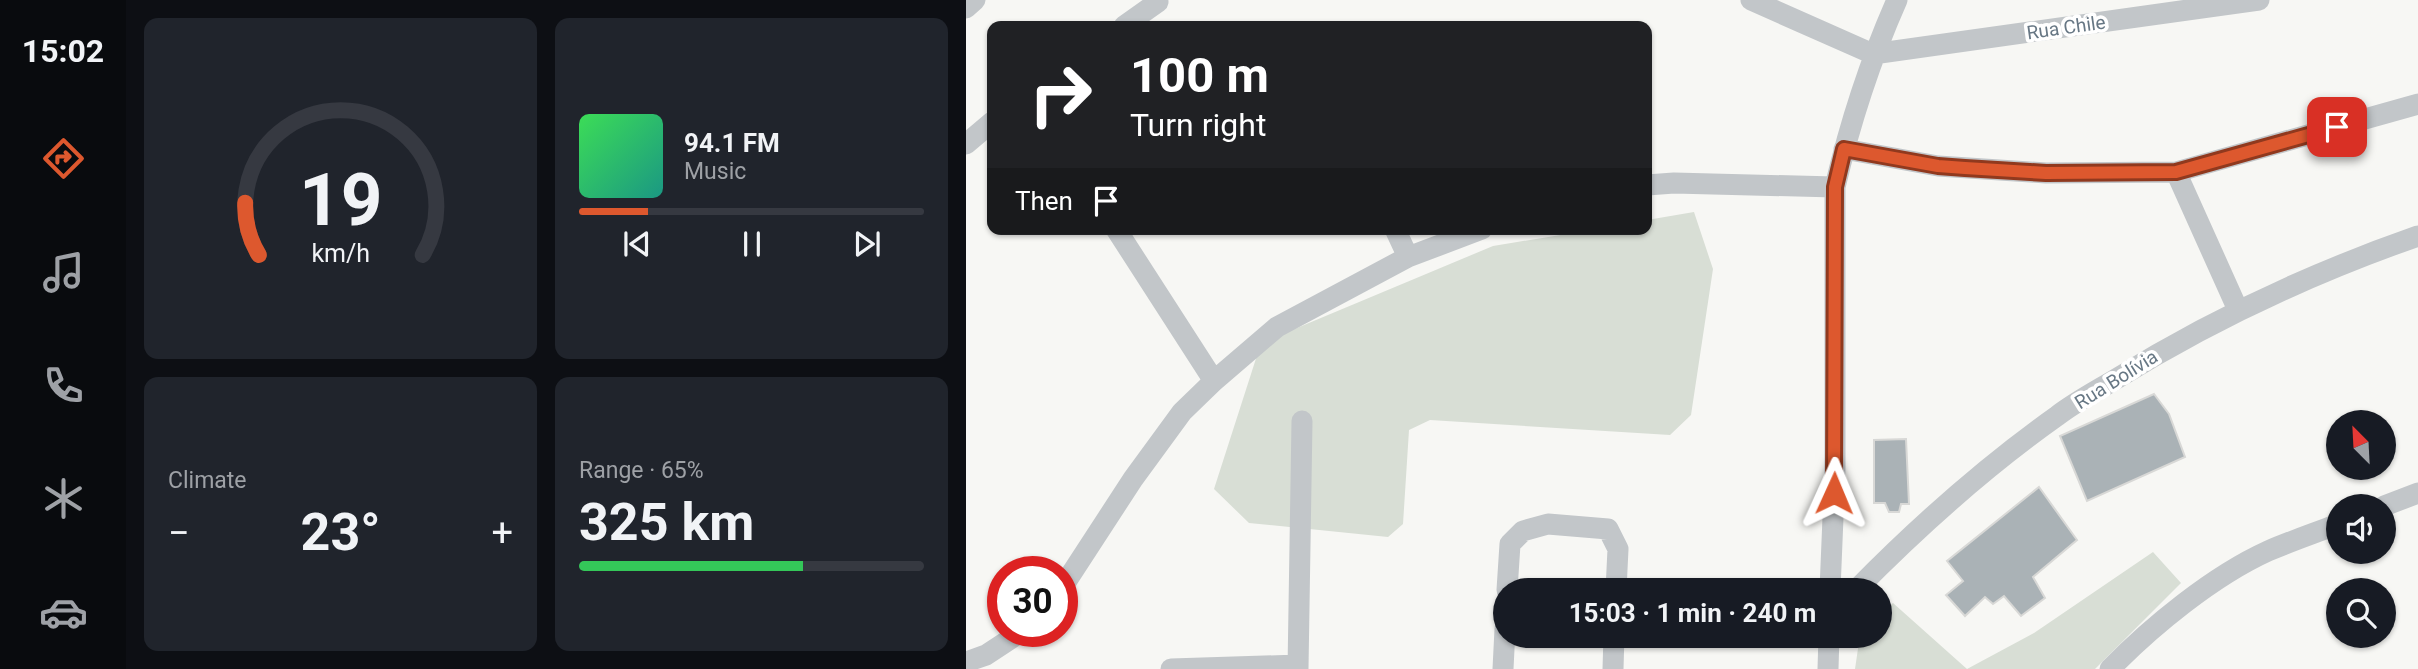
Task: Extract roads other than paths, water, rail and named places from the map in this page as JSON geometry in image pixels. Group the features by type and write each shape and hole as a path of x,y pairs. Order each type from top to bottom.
{"street":[{"path":"966,8 975,0"},
{"path":"1751,0 1873,54"},
{"path":"1830,578 1835,469 1835,187 1873,54 1897,0"},
{"name":"Rua Chile","path":"1873,54 2259,0"},
{"path":"1131,21 1158,2"},
{"path":"1844,149 1938,166 1965,168 2046,173 2176,172 2418,104"},
{"path":"966,144 987,126"},
{"path":"2176,172 2238,310"},
{"path":"1652,185 1835,187"},
{"path":"1120,235 1214,382"},
{"path":"1398,235 1408,257"},
{"path":"1078,564 1133,479 1182,412 1277,327 1408,257 1466,235"},
{"name":"Rua Bolívia","path":"1868,578 1905,540 1979,475 2058,415 2173,343 2238,310 2374,251 2418,236"},
{"path":"1171,669 1298,667 1302,421"},
{"path":"2396,501 2418,493"},
{"path":"1508,578 1510,544 1523,531 1548,524 1608,529 1618,549 1617,578"},
{"path":"2110,669 2138,640 2204,589 2267,551 2326,529"},
{"path":"966,662 986,655 998,647"},
{"path":"1503,669 1504,648"},
{"path":"1613,669 1614,648"},
{"path":"1828,669 1829,648"}]}
